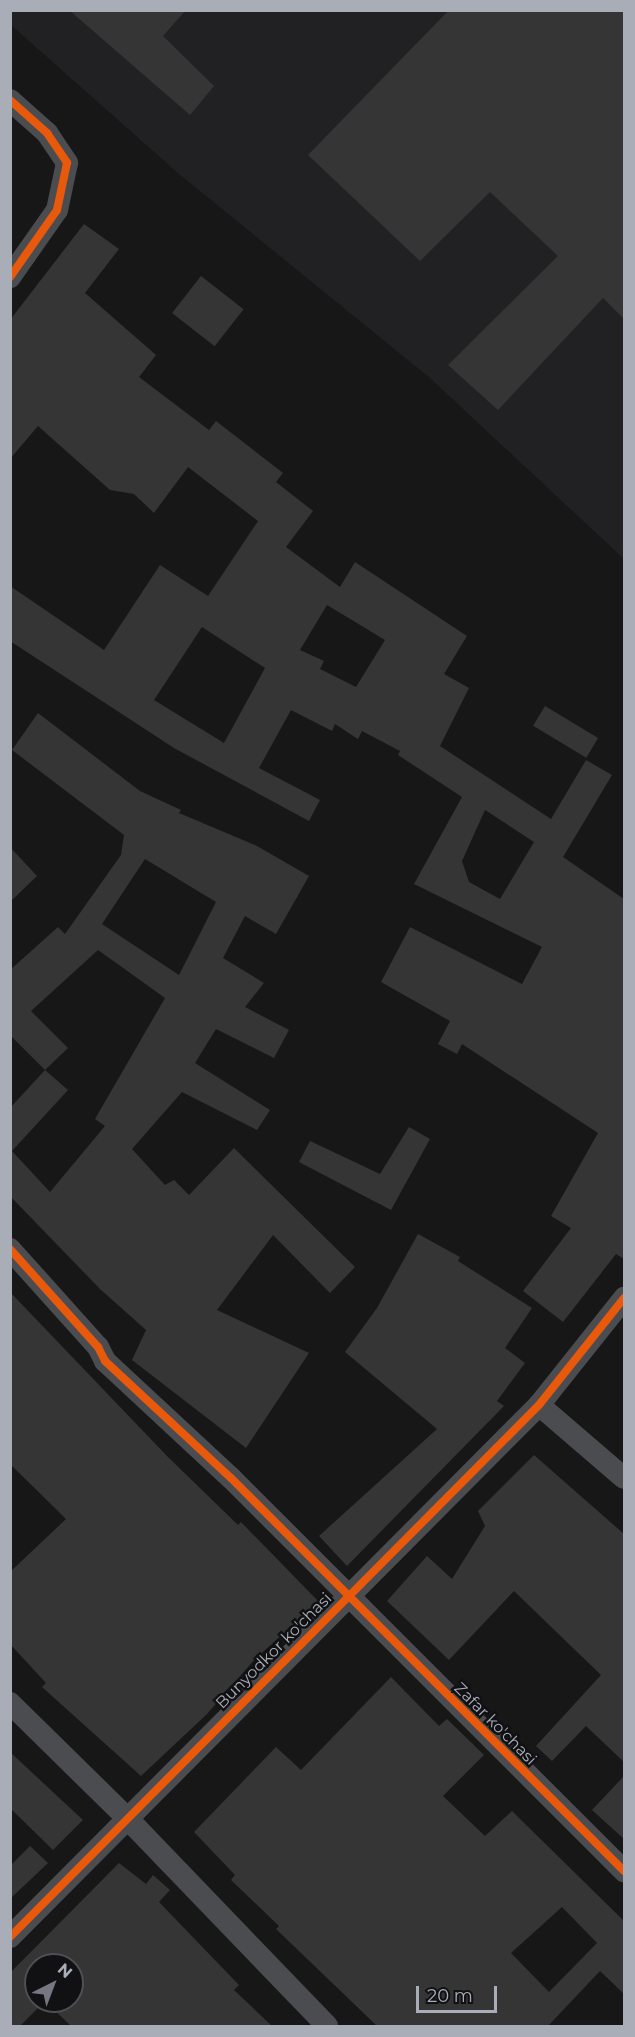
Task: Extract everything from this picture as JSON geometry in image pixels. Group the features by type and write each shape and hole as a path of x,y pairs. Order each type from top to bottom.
{"street":[{"path":"10,100 47,133 67,163 57,210 10,277"},
{"name":"Zafar ko'chasi","path":"10,1249 98,1347 105,1361 231,1478 347,1597 624,1871"},
{"name":"Bunyodkor ko'chasi","path":"10,1937 126,1817 539,1405 624,1298"},
{"path":"539,1405 624,1478"},
{"path":"10,1703 126,1817 327,2026"}],"shaded area":[{"path":"11,10 624,11 624,559 430,378 179,174 11,25"}],"building":[{"path":"69,10 186,10 163,36 214,86 190,115"},
{"path":"449,10 624,10 624,319 603,298 498,410 448,365 558,256 490,192 420,261 308,155"},
{"path":"84,224 119,249 85,293 156,355 139,377 209,430 216,421 283,473 276,482 313,511 286,547 340,587 355,562 467,636 444,674 469,688 440,746 551,819 586,760 612,775 563,857 624,899 624,1259 616,1254 563,1322 523,1291 571,1228 551,1216 598,1133 462,1044 457,1054 438,1044 450,1021 381,982 410,927 522,984 542,947 414,884 462,797 398,755 400,751 362,731 358,739 335,724 332,731 291,710 259,768 320,800 309,821 174,748 10,641 10,586 104,650 160,565 208,596 258,521 188,467 154,513 134,494 110,490 38,426 10,459 10,320","holes":["327,605 385,640 356,687 320,669 324,661 300,650","202,627 265,668 224,743 154,700","485,810 534,842 500,899 469,882 462,861"]},
{"path":"201,276 244,309 215,346 172,313"},
{"path":"545,706 598,738 586,758 533,726"},
{"path":"38,713 140,791 181,810 179,813 257,846 309,876 276,934 245,916 223,958 264,983 245,1007 289,1030 274,1058 216,1029 195,1063 270,1110 257,1130 182,1092 132,1149 165,1185 174,1180 189,1195 234,1148 355,1267 330,1293 273,1235 217,1310 309,1353 246,1448 132,1360 146,1330 100,1289 10,1196 10,1108 45,1070 10,1035 10,970 58,927 65,934 121,855 124,835 12,750","holes":["145,859 216,902 179,975 102,924","98,950 165,998 95,1119 105,1126 50,1192 12,1151 68,1090 45,1070 68,1048 31,1011"]},
{"path":"10,847 37,876 10,902"},
{"path":"409,1127 430,1139 391,1210 299,1162 310,1141 380,1174"},
{"path":"418,1234 460,1257 458,1261 532,1308 505,1348 525,1363 497,1401 504,1406 347,1566 319,1536 437,1429 345,1352 377,1308"},
{"path":"10,1292 167,1456 238,1525 241,1522 319,1602 255,1659 207,1714 141,1776 42,1687 46,1683 10,1644 10,1572 66,1519 10,1464"},
{"path":"534,1455 624,1534 624,1762 586,1726 552,1761 536,1746 601,1675 514,1591 449,1660 387,1601 427,1556 452,1579 485,1526 478,1511"},
{"path":"391,1677 439,1726 447,1719 484,1755 443,1796 485,1836 512,1811 624,1921 624,1994 600,1971 548,2026 377,2026 276,1929 279,1926 231,1880 235,1875 194,1832 276,1747 301,1770","holes":["562,1907 597,1943 549,1992 511,1953"]},
{"path":"10,1752 83,1820 53,1850 10,1808"},
{"path":"624,1776 624,1839 592,1810"},
{"path":"30,1846 48,1863 10,1899 10,1866"},
{"path":"119,1863 146,1884 153,1875 170,1890 159,1902 239,1985 234,1990 272,2026 71,2026 57,2013 84,2013 84,1953 30,1953"},
{"path":"24,1959 24,2013 33,2013 20,2026 10,2026 10,1973"}],"cycle path":[{"path":"10,100 47,133 67,163 57,210 10,277"},
{"path":"10,1249 98,1347 105,1361 231,1478 624,1871"},
{"path":"10,1937 539,1405 624,1298"}]}
